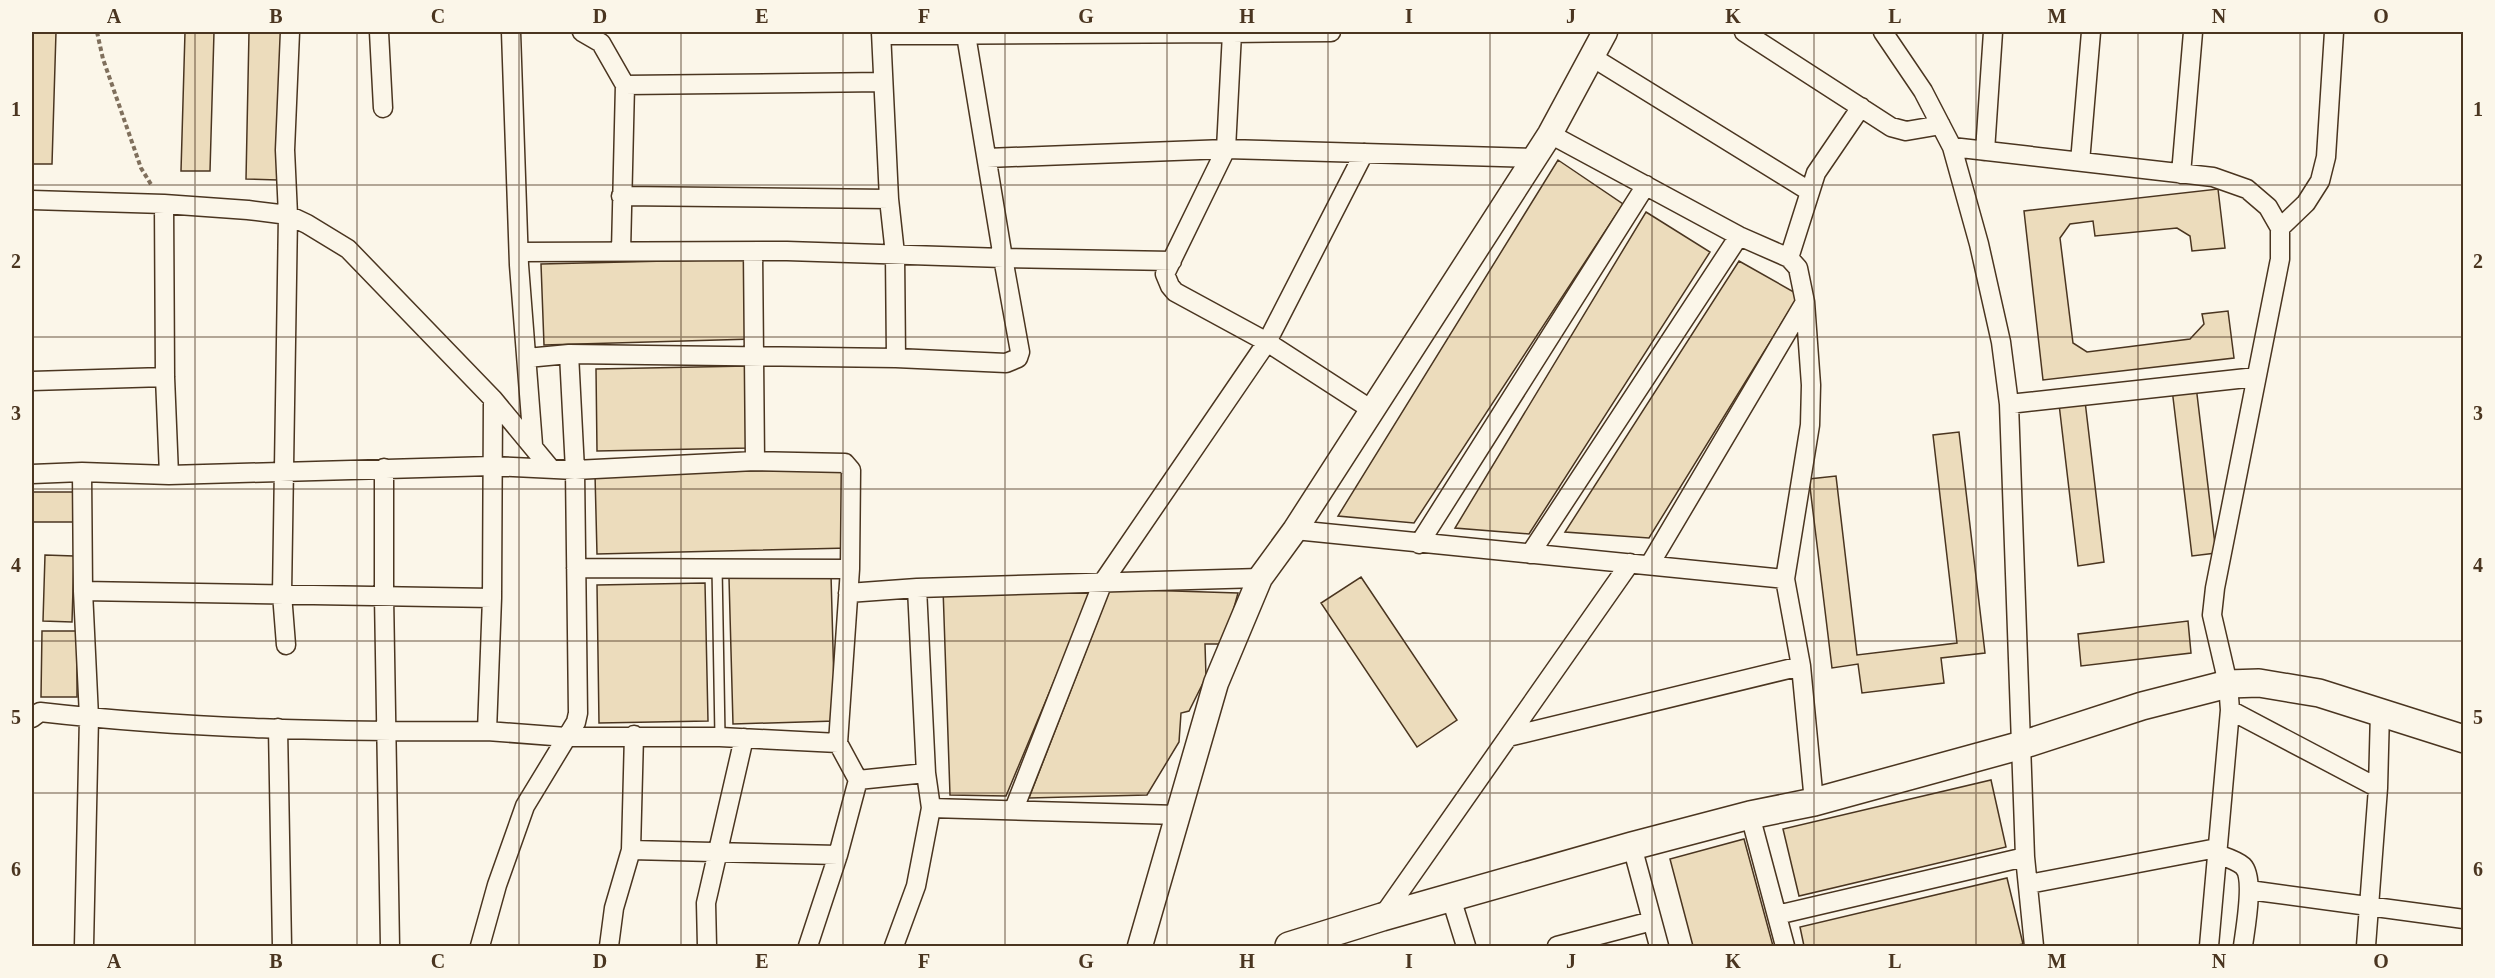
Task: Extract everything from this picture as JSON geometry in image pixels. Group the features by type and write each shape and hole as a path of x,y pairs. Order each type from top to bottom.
{"main road":[{"path":"1289,946 1382,917 1632,846 1750,815 1814,802 2022,744 2142,706 2229,697 2259,683 2319,693 2463,739"}],"street":[{"path":"286,645 282,594 288,215 285,150 290,32"},
{"path":"379,32 383,108"},
{"path":"511,32 520,252 533,445"},
{"path":"585,32 602,43 625,85 621,251"},
{"path":"1232,32 1226,149 1172,261 1166,279 1175,292 1267,342 1372,410"},
{"path":"896,358 896,254 889,199 881,34 1331,32"},
{"path":"1140,946 1216,683 1260,578 1295,530 1550,134 1605,32"},
{"path":"1744,32 1892,127 1906,131 1941,125"},
{"path":"1985,151 1993,32"},
{"path":"2080,162 2091,32"},
{"path":"2181,174 2193,32"},
{"path":"2280,228 2306,203 2320,181 2326,157 2334,32"},
{"path":"1886,33 1923,91 1952,147 1979,244 2001,342 2009,404 2025,857 2034,946"},
{"path":"527,358 569,354 896,358 1006,363 1018,358 1020,345 966,35"},
{"path":"1592,57 1809,191"},
{"path":"625,85 882,82"},
{"path":"1789,258 1816,173 1861,107"},
{"path":"1550,134 1739,236 1789,258 1798,268 1806,302 1811,385 1810,425 1785,579 1801,666 1814,802"},
{"path":"1952,147 2213,177 2247,189 2268,207 2280,228 2280,259 2215,588 2212,615 2229,697 2209,946"},
{"path":"987,158 1226,149 1534,158"},
{"path":"1014,808 1103,582 1267,342 1364,153"},
{"path":"1419,544 1646,185"},
{"path":"621,196 889,199"},
{"path":"32,200 164,204 288,215 348,249 493,399 551,469"},
{"path":"164,204 165,377 169,475"},
{"path":"1530,554 1739,236"},
{"path":"520,252 753,252 1172,261"},
{"path":"753,252 755,461"},
{"path":"1650,564 1806,302"},
{"path":"480,946 497,885 525,806 576,722 580,701 575,470 569,354"},
{"path":"32,381 165,377"},
{"path":"2009,404 2256,377"},
{"path":"487,731 492,598 493,399"},
{"path":"32,474 82,472 169,475 492,466 575,470 802,460 848,464 851,471 850,568 838,743 858,780 838,855 808,946"},
{"path":"384,468 390,946"},
{"path":"82,472 83,591 88,717 84,946"},
{"path":"1295,530 1785,579"},
{"path":"1382,917 1630,563"},
{"path":"576,568 850,568"},
{"path":"848,593 917,588 1260,578"},
{"path":"894,946 916,886 931,808 926,773 917,588"},
{"path":"83,591 492,598"},
{"path":"1508,737 1801,666"},
{"path":"2229,697 2378,788"},
{"path":"32,718 40,712 278,728 387,732 487,731 566,737 634,735 720,737 838,743"},
{"path":"2366,946 2378,788 2380,712"},
{"path":"278,728 282,946"},
{"path":"609,946 614,908 631,850 634,735"},
{"path":"707,946 706,903 744,738"},
{"path":"858,780 926,773"},
{"path":"931,808 1014,808 1178,815"},
{"path":"1750,815 1785,946"},
{"path":"1632,846 1659,946"},
{"path":"631,850 838,855"},
{"path":"2029,884 2217,851 2245,868 2249,890 2243,946"},
{"path":"1777,915 2025,857"},
{"path":"2249,890 2463,919"},
{"path":"1451,898 1466,946"},
{"path":"1557,946 1652,921"}],"lane":[{"path":"717,567 720,737"}],"path":[{"path":"97,32 103,59 141,168 164,204"}],"building":[{"path":"32,32 56,32 52,164 32,164"},
{"path":"185,32 214,32 210,171 181,171"},
{"path":"249,32 282,32 278,180 246,179"},
{"path":"1558,160 1623,204 1414,523 1338,516"},
{"path":"2218,189 2225,248 2192,251 2190,236 2177,228 2095,236 2093,221 2070,224 2060,238 2073,343 2087,352 2190,339 2204,324 2202,314 2228,311 2234,358 2043,380 2024,211"},
{"path":"1646,212 1710,252 1529,534 1455,528"},
{"path":"751,259 753,339 544,345 541,264"},
{"path":"1739,261 1799,295 1649,538 1565,532"},
{"path":"748,366 749,448 597,451 596,369"},
{"path":"2196,386 2216,553 2192,556 2172,389"},
{"path":"2085,401 2104,562 2078,566 2059,404"},
{"path":"1959,432 1985,653 1941,658 1944,683 1862,693 1858,664 1832,668 1809,479 1836,476 1857,655 1957,643 1933,435"},
{"path":"847,469 849,548 597,554 595,474"},
{"path":"32,492 75,492 75,522 32,522"},
{"path":"45,555 74,556 72,622 43,621"},
{"path":"831,575 835,721 733,724 729,578"},
{"path":"1361,577 1457,720 1417,747 1321,603"},
{"path":"705,583 708,721 599,723 597,585"},
{"path":"943,588 1093,588 1006,796 950,795"},
{"path":"1110,589 1238,593 1224,644 1205,644 1206,677 1189,711 1181,713 1179,742 1147,795 1029,798"},
{"path":"2188,621 2191,653 2081,666 2078,634"},
{"path":"42,631 77,631 77,697 41,697"},
{"path":"1991,780 2006,847 1799,896 1783,829"},
{"path":"1744,839 1773,946 1693,946 1670,859"},
{"path":"2007,878 2023,944 2013,946 1804,946 1800,927"}]}
